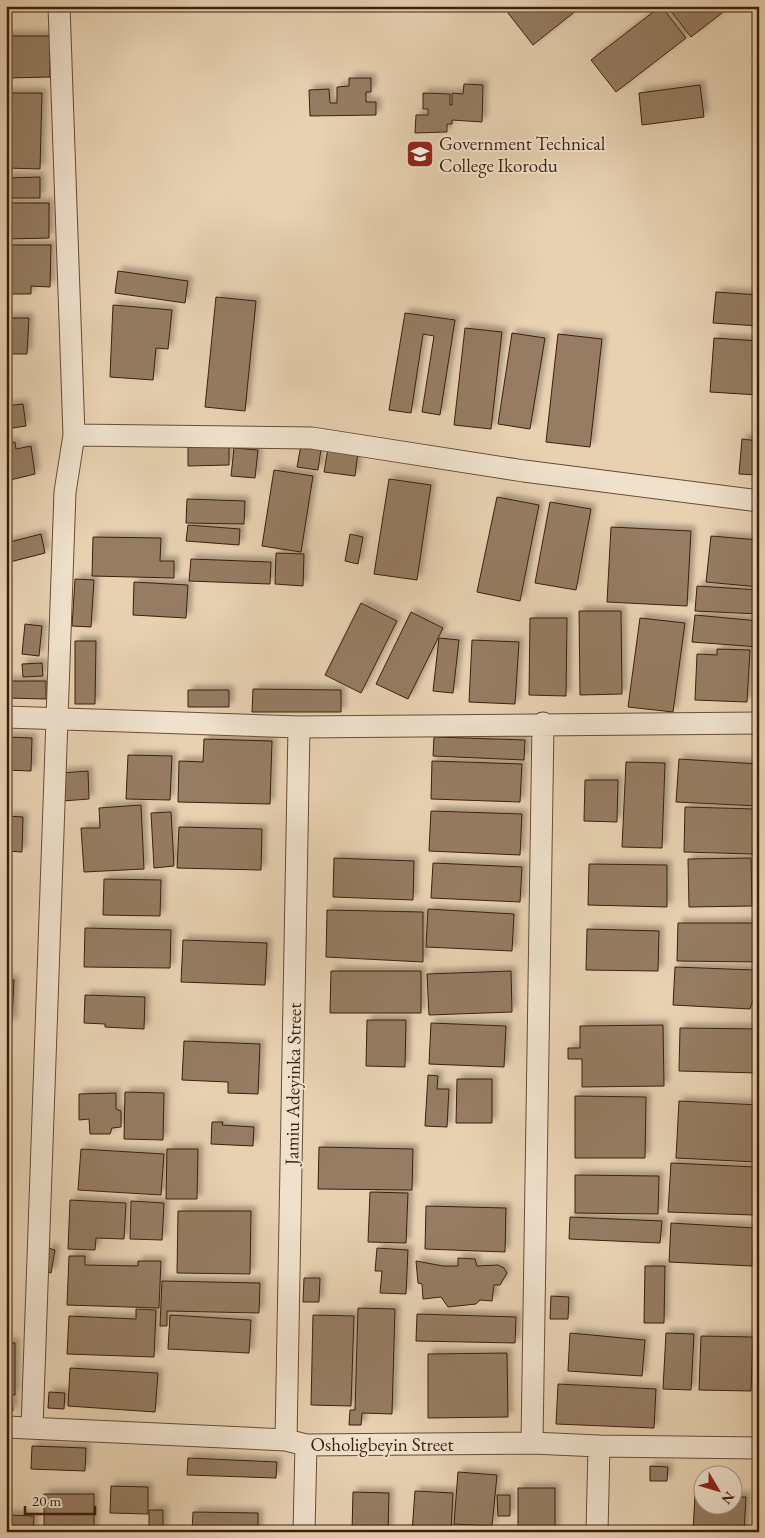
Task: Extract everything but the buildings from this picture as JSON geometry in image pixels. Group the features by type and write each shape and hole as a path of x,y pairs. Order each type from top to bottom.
{"street":[{"path":"32,1428 65,492 74,435 59,6"},
{"path":"74,435 312,438 524,471 759,501"},
{"path":"6,717 299,727 759,722"},
{"path":"532,1443 543,723"},
{"name":"Jamiu Adeyinka Street","path":"299,727 296,1443 304,1532"},
{"name":"Osholigbeyin Street","path":"6,1427 296,1443 532,1443 599,1446 759,1448"},
{"path":"597,1532 599,1446"}],"place":[{"name":"Government Technical College Ikorodu","path":"420,154"}]}
